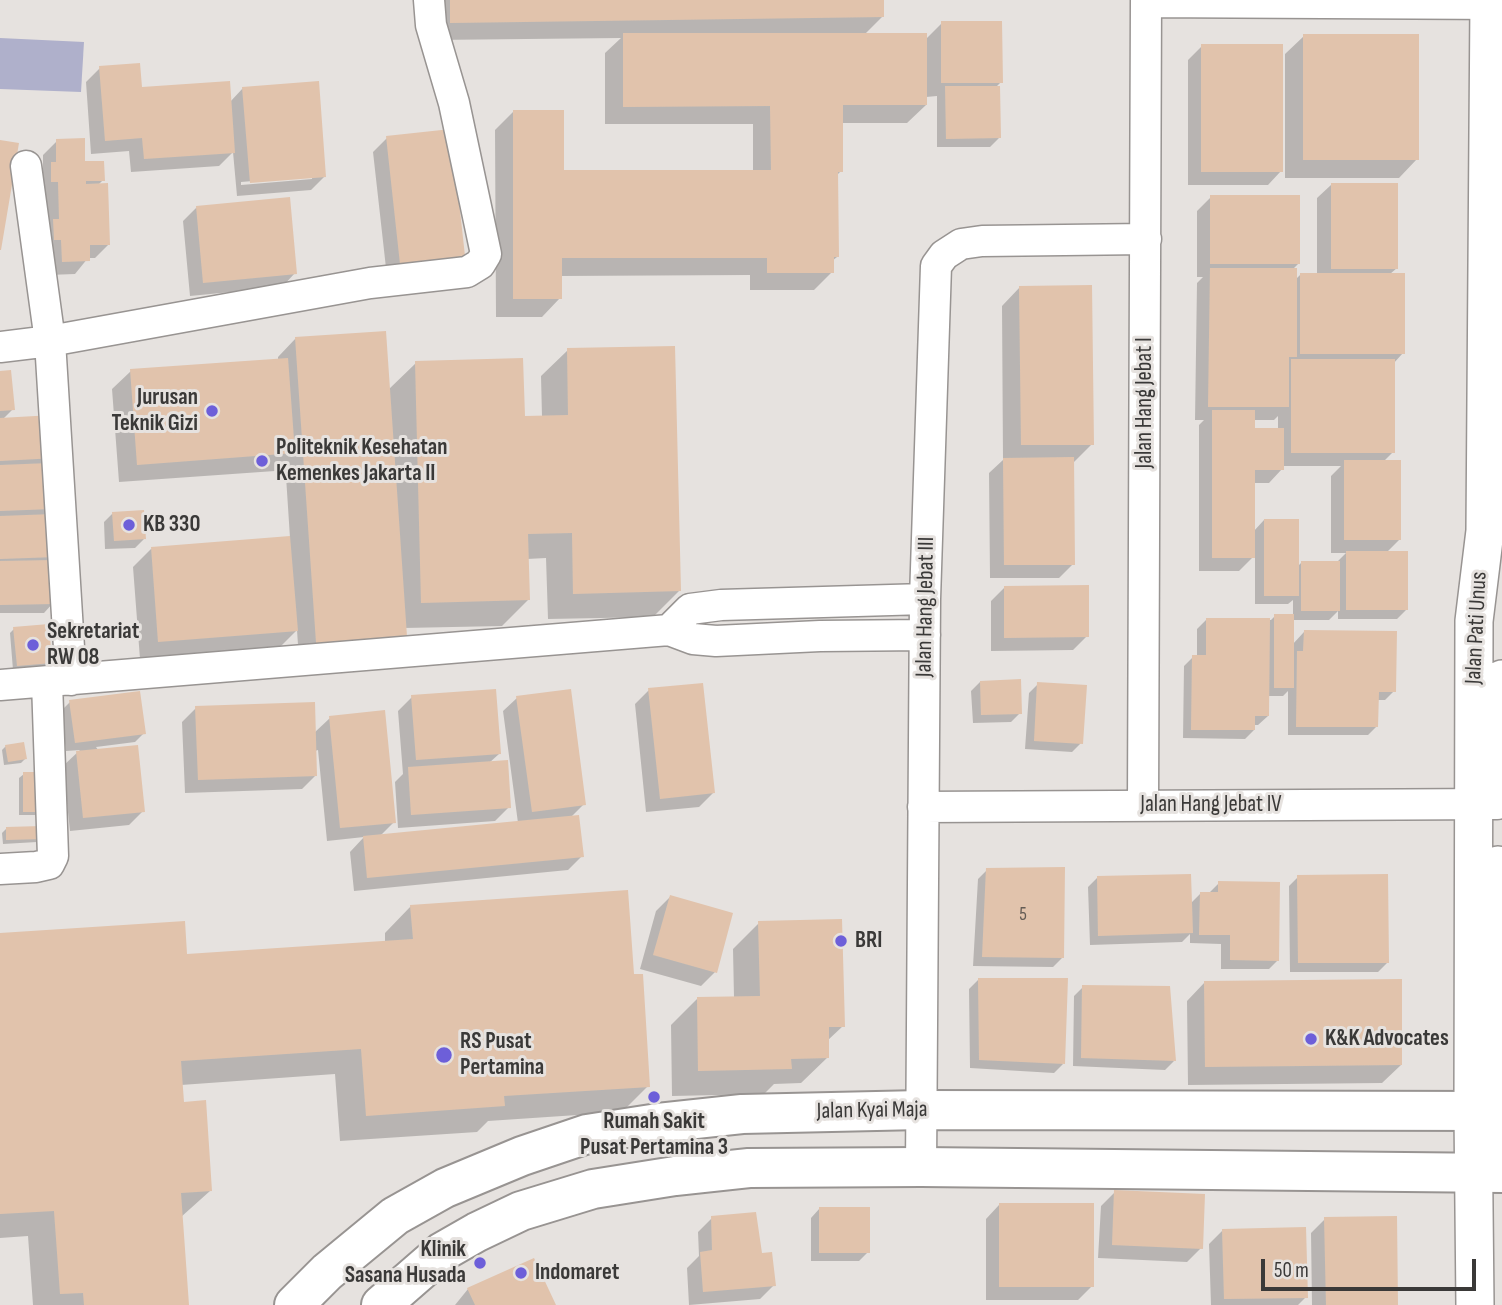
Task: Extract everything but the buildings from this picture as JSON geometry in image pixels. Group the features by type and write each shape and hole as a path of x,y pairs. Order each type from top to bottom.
{"main road":[{"name":"Jalan Kyai Maja","path":"294,1305 327,1272 405,1210 444,1188 522,1156 587,1134 742,1114 921,1110 1494,1120"},
{"path":"381,1305 442,1252 521,1212 593,1189 675,1176 749,1168 921,1167 1488,1173"}],"street":[{"path":"0,347 50,341 370,283 467,272 480,264 486,254 454,103 431,25 429,0"},
{"path":"1146,1 1494,2"},
{"name":"Jalan Hang Jebat I","path":"1143,805 1146,1"},
{"name":"Jalan Pati Unus","path":"1475,1305 1494,1120 1485,804 1474,621 1485,531 1494,2"},
{"path":"0,869 49,864 53,856 59,681 50,341 26,166"},
{"name":"Jalan Hang Jebat III","path":"921,1167 925,599 936,266 944,255 961,244 982,241 1146,239"},
{"path":"1485,531 1496,578 1502,587"},
{"path":"669,630 690,609 711,606 925,599"},
{"path":"0,685 669,630 693,639 716,640 925,635"},
{"name":"Jalan Pati Unus","path":"1485,804 1502,679"},
{"name":"Jalan Hang Jebat IV","path":"923,807 1485,804"}],"shaded area":[{"path":"0,38 84,42 81,92 0,89"}],"place":[{"name":"Jurusan Teknik Gizi","path":"212,411"},
{"name":"Politeknik Kesehatan Kemenkes Jakarta II","path":"262,461"},
{"name":"KB 330","path":"129,525"},
{"name":"Sekretariat RW 08","path":"33,645"},
{"name":"BRI","path":"841,941"},
{"name":"K&K Advocates","path":"1311,1039"},
{"name":"RS Pusat Pertamina","path":"444,1055"},
{"name":"Rumah Sakit Pusat Pertamina 3","path":"654,1097"},
{"name":"Klinik Sasana Husada","path":"480,1263"},
{"name":"Indomaret","path":"521,1273"}]}
